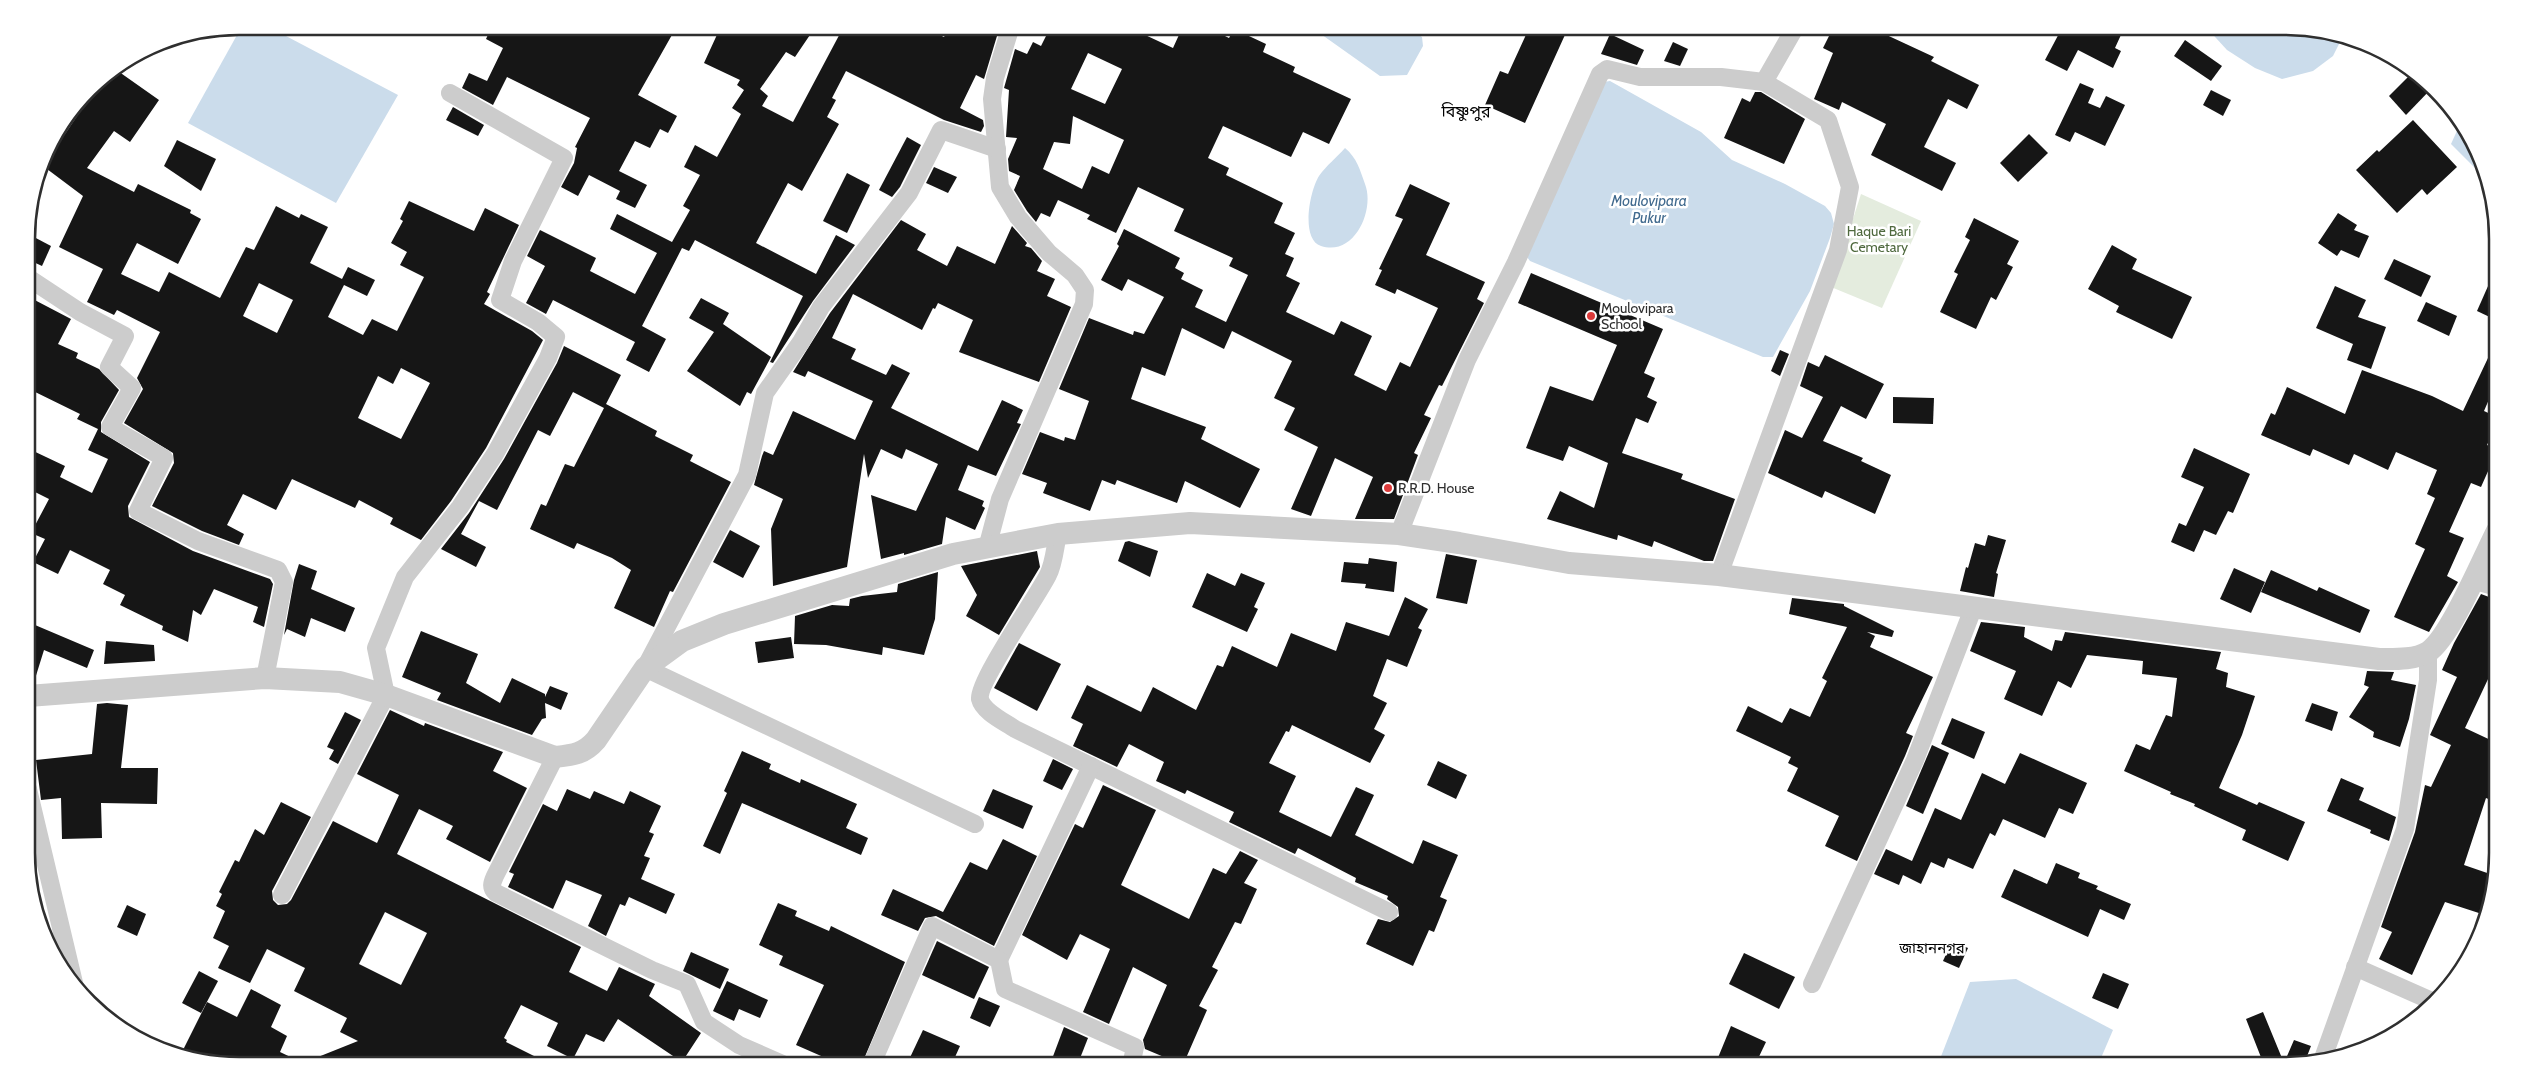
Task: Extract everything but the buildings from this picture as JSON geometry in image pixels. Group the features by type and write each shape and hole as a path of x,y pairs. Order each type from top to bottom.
{"street":[{"path":"987,548 1000,499 1084,304 1085,290 1075,275 1049,253 1018,217 1000,187 992,99 995,78 1008,35"},
{"path":"1764,82 1791,35"},
{"path":"1399,534 1467,360 1516,262 1600,74 1607,69 1640,77 1721,78 1764,82 1828,120 1850,187 1838,250 1719,575"},
{"path":"282,895 386,695 376,648 405,577 460,507 495,454 548,358 556,337 538,322 500,300 513,260 564,158 450,93"},
{"path":"35,695 265,678 340,682 386,695 555,757 577,755 588,749 645,668 747,475 764,393 801,342 821,307 909,193 941,130 997,149"},
{"path":"35,281 80,312 125,336 109,367 132,388 110,427 164,458 138,511 198,541 278,570 284,582 265,678"},
{"path":"645,668 682,641 724,624 952,554 1058,534 1190,523 1399,534 1569,563 1719,575 2379,659 2404,659 2428,652 2442,638 2489,547"},
{"path":"1058,534 1049,573 992,666 981,689 980,698 983,706 1015,728 1389,912"},
{"path":"2472,580 2489,585"},
{"path":"1812,984 1915,760 1974,606"},
{"path":"2325,1053 2405,829 2428,680 2428,652"},
{"path":"645,668 975,824"},
{"path":"555,757 495,876 492,883 493,890 652,970 687,984 704,1022 739,1045 766,1057"},
{"path":"1091,766 999,960 1005,989 1135,1047 1133,1057"},
{"path":"35,818 71,968"},
{"path":"875,1057 932,926 999,960"},
{"path":"2355,967 2427,999"}],"green space":[{"name":"Haque Bari Cemetary","path":"1861,194 1921,221 1882,308 1831,287"}],"water":[{"path":"237,35 284,35 398,95 336,203 188,123"},
{"path":"1322,35 1419,35 1422,37 1423,46 1407,75 1380,76"},
{"path":"2213,35 2298,35 2340,43 2333,56 2313,71 2282,79 2255,68 2227,50"},
{"name":"Moulovipara Pukur","path":"1610,81 1701,132 1732,160 1785,184 1825,206 1831,213 1834,224 1810,291 1773,357 1763,357 1530,261 1527,257 1604,82"},
{"path":"2457,130 2476,169 2451,144"},
{"path":"1345,148 1360,169 1367,194 1367,206 1360,228 1352,238 1344,244 1333,248 1321,246 1315,242 1311,234 1309,224 1310,202 1319,176"},
{"path":"2016,979 2113,1030 2101,1057 1941,1057 1970,982"}],"place":[{"name":"Moulovipara School","path":"1591,316"},
{"name":"R.R.D. House","path":"1388,488"}],"district":[{"name":"বিষ্ণুপুর","path":"1466,111"},
{"name":"জাহাননগর","path":"1932,948"}]}
